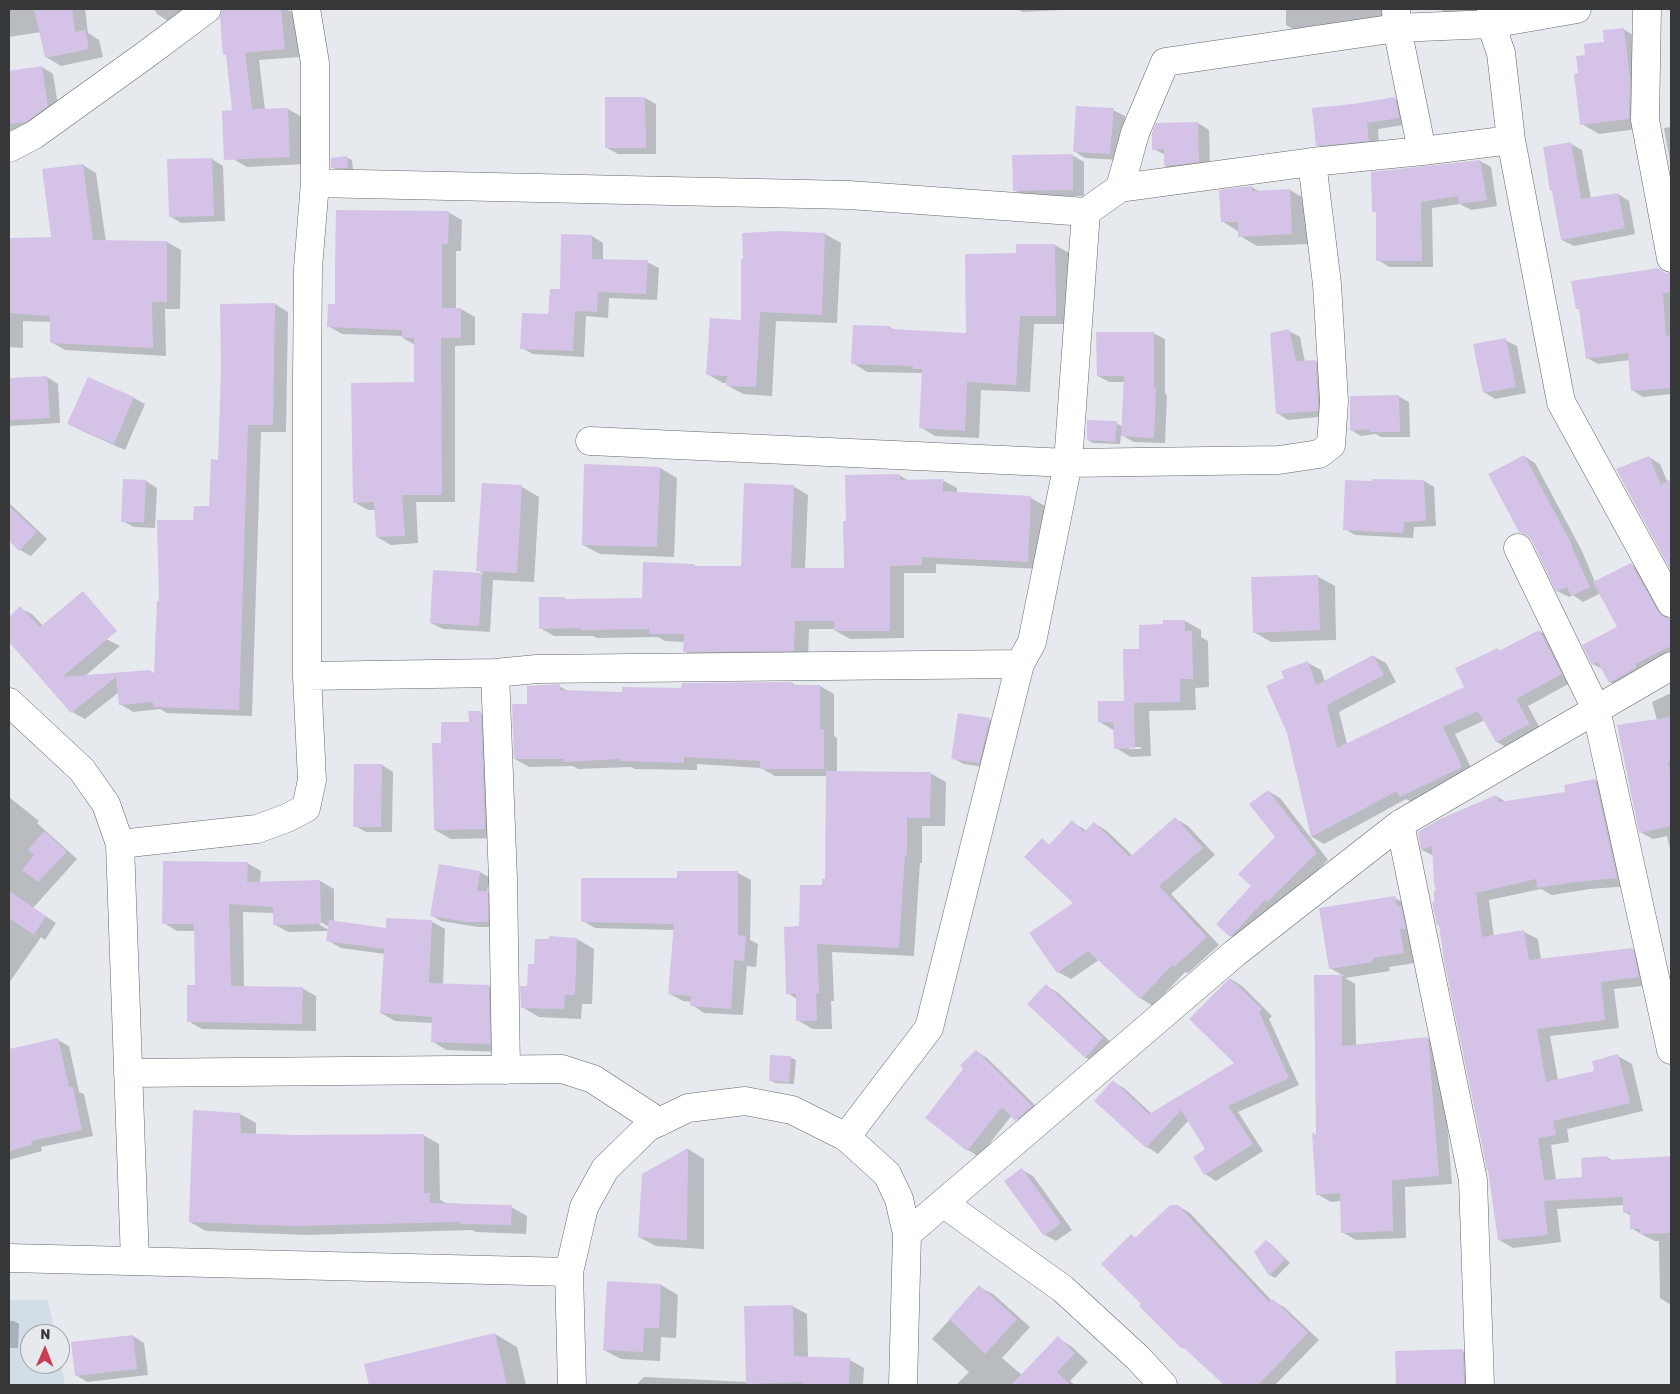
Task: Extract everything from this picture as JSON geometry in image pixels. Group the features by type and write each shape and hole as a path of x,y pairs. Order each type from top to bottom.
{"street":[{"path":"9,148 34,135 207,9"},
{"path":"120,844 258,829 287,818 306,808 312,780 307,676 308,268 315,183 315,63 306,9"},
{"path":"1120,188 1135,133 1165,62 1397,18 1491,16 1577,9"},
{"path":"1646,9 1645,120 1671,258"},
{"path":"1491,16 1501,53 1511,140 1561,402 1671,603"},
{"path":"1397,18 1422,151"},
{"path":"315,183 849,195 1086,212 1120,188 1312,162 1511,140"},
{"path":"590,441 1068,463 1279,460 1320,454 1331,445 1334,401 1327,284 1312,162"},
{"path":"846,1137 929,1028 1020,664 1032,642 1068,463 1086,212"},
{"path":"1518,548 1596,709 1671,1050"},
{"path":"307,676 494,673 537,669 1020,664"},
{"path":"907,1234 1235,953 1400,824 1671,666"},
{"path":"494,673 503,879 506,1070"},
{"path":"9,702 82,770 106,804 120,844 135,1261"},
{"path":"1400,824 1473,1180 1480,1385"},
{"path":"128,1073 562,1069 593,1079 659,1122"},
{"path":"572,1385 570,1272 584,1207 605,1169 648,1127 688,1108 745,1101 792,1110 846,1137 887,1174 899,1199 907,1234 904,1385"},
{"path":"943,1203 1063,1290 1138,1358 1164,1385"},
{"path":"9,1258 570,1272"}],"shaded area":[{"path":"9,1300 48,1300 53,1324 20,1324 20,1374 63,1374 65,1385 9,1385"}],"building":[{"path":"34,9 72,9 75,32 85,30 89,49 45,58"},
{"path":"222,9 281,9 285,49 245,53 252,109 288,108 290,157 224,160 222,111 232,110 226,54 223,55 220,18"},
{"path":"1624,28 1630,78 1629,119 1580,125 1574,74 1578,73 1576,56 1585,55 1584,44 1604,42 1603,30"},
{"path":"42,66 48,106 26,122 9,124 9,71"},
{"path":"605,97 645,97 646,148 605,148"},
{"path":"1395,97 1399,118 1367,123 1369,141 1316,146 1312,108"},
{"path":"1076,106 1114,108 1110,154 1073,152"},
{"path":"1198,122 1199,162 1164,166 1164,149 1152,150 1152,133 1156,123"},
{"path":"1571,142 1581,199 1618,193 1625,228 1561,240 1543,147"},
{"path":"1073,154 1073,190 1013,191 1012,155"},
{"path":"347,156 348,168 331,168 331,158"},
{"path":"212,158 214,216 169,217 167,159"},
{"path":"1480,160 1487,200 1459,204 1458,196 1421,202 1422,261 1376,261 1376,212 1372,212 1371,172"},
{"path":"83,164 93,240 167,241 167,302 152,302 153,348 50,343 50,316 9,313 9,238 51,237 42,169"},
{"path":"1252,186 1252,191 1290,189 1292,234 1238,237 1238,222 1221,222 1219,190"},
{"path":"336,210 449,211 448,244 442,244 442,308 461,308 461,338 441,338 442,495 402,495 405,536 376,537 374,502 353,503 351,383 414,382 414,338 402,338 402,330 327,327 328,304 335,304"},
{"path":"779,231 825,233 822,315 760,312 756,387 726,386 727,376 706,375 710,318 741,320 742,233"},
{"path":"561,234 592,235 592,259 648,260 646,294 598,292 597,312 575,311 573,351 520,349 522,313 548,314 550,289 560,289"},
{"path":"1016,244 1055,244 1056,316 1020,316 1016,385 967,382 965,431 919,428 922,369 913,369 913,366 851,364 853,325 891,326 891,329 966,333 965,254 1016,253"},
{"path":"1659,268 1665,273 1671,273 1671,292 1663,293 1666,336 1671,335 1671,388 1631,391 1628,353 1586,359 1579,309 1576,309 1571,281"},
{"path":"275,303 273,425 248,425 239,710 156,707 153,706 153,702 119,705 116,677 71,713 9,642 9,617 20,606 40,627 83,591 117,631 62,677 150,670 154,674 157,601 159,601 157,520 193,520 194,506 209,506 211,459 218,460 221,370 220,304"},
{"path":"1289,329 1296,361 1316,360 1318,411 1276,414 1270,333"},
{"path":"1096,332 1154,332 1154,387 1156,388 1154,438 1121,436 1124,376 1097,376"},
{"path":"1506,338 1516,387 1483,393 1473,344"},
{"path":"47,376 50,418 9,420 9,378"},
{"path":"88,377 134,397 114,444 67,424"},
{"path":"1399,395 1400,432 1370,432 1370,429 1350,431 1350,396"},
{"path":"1087,420 1117,421 1115,442 1087,440"},
{"path":"1524,455 1572,545 1590,587 1571,596 1567,587 1556,592 1532,541 1527,535 1519,532 1488,474"},
{"path":"1649,456 1661,485 1671,479 1671,571 1616,469"},
{"path":"584,464 660,467 657,547 582,545"},
{"path":"900,474 900,480 943,479 943,491 1031,496 1028,562 922,557 922,565 890,566 890,631 834,631 834,621 795,621 794,651 683,652 684,634 649,634 649,629 539,629 539,597 565,597 565,599 642,598 643,562 694,564 694,566 741,566 744,483 794,485 791,568 844,568 843,521 846,521 845,475"},
{"path":"123,479 146,480 144,522 121,522"},
{"path":"1372,479 1424,480 1426,521 1404,522 1403,533 1343,530 1345,480 1372,481"},
{"path":"482,483 522,485 517,573 476,571"},
{"path":"9,506 37,532 19,551 9,541"},
{"path":"1631,563 1657,610 1663,617 1671,619 1671,646 1635,664 1637,667 1609,683 1598,662 1592,665 1582,645 1617,627 1593,582"},
{"path":"433,570 482,573 479,626 430,623"},
{"path":"1318,575 1320,630 1253,633 1251,577"},
{"path":"1163,620 1185,620 1185,631 1192,631 1193,679 1180,679 1180,702 1134,703 1135,748 1114,749 1113,722 1098,722 1098,701 1124,701 1123,649 1139,649 1139,625 1163,624"},
{"path":"1539,630 1562,674 1516,699 1530,724 1496,742 1478,711 1443,727 1462,767 1400,797 1397,791 1311,837 1287,733 1266,686 1284,678 1281,671 1308,661 1316,685 1373,655 1384,675 1327,705 1337,748 1464,687 1455,668 1498,648 1499,651"},
{"path":"792,682 792,685 820,685 820,729 824,729 824,769 760,769 760,761 684,757 684,763 620,761 620,759 564,762 564,759 514,759 512,704 527,704 527,686 560,684 560,690 622,692 622,687 681,688 682,683"},
{"path":"468,711 481,711 485,829 434,830 432,743 441,743 441,722 469,722"},
{"path":"958,713 990,718 979,763 951,759"},
{"path":"1671,717 1671,762 1668,762 1671,780 1671,826 1639,833 1617,725"},
{"path":"354,764 382,764 381,827 353,827"},
{"path":"826,771 931,772 930,818 907,818 907,855 905,855 899,948 817,944 819,993 816,993 817,1021 796,1021 796,994 786,994 784,927 799,926 800,885 822,885 822,879 825,879"},
{"path":"1595,779 1617,878 1537,888 1536,879 1476,893 1482,937 1524,930 1529,960 1633,948 1639,977 1601,982 1605,1020 1537,1029 1546,1082 1594,1071 1592,1061 1618,1054 1630,1103 1553,1121 1556,1135 1538,1138 1544,1180 1582,1177 1581,1158 1607,1156 1608,1160 1671,1156 1671,1233 1640,1234 1640,1229 1630,1229 1630,1212 1623,1213 1623,1197 1544,1201 1548,1235 1498,1240 1488,1170 1444,961 1439,925 1437,925 1432,902 1434,902 1434,891 1436,890 1432,846 1421,850 1418,832 1440,819 1496,795 1499,802 1565,792 1564,785"},
{"path":"1268,790 1317,853 1267,902 1265,900 1230,937 1216,924 1251,886 1238,874 1275,837 1249,804"},
{"path":"1175,817 1203,848 1159,886 1207,937 1174,967 1172,965 1140,999 1088,951 1057,973 1029,933 1073,903 1024,857 1042,838 1049,845 1072,820 1084,832 1094,822 1130,857"},
{"path":"44,831 67,852 38,882 22,870 34,855 28,850"},
{"path":"163,861 248,862 247,882 320,880 321,924 273,925 273,907 229,904 231,986 303,987 302,1024 187,1022 187,985 195,985 194,924 162,924"},
{"path":"439,864 480,871 477,891 488,891 488,922 467,922 430,916"},
{"path":"677,871 738,871 738,935 746,936 744,961 734,960 731,1009 690,1006 691,996 668,994 674,924 581,922 581,878 677,878"},
{"path":"9,891 46,916 34,935 9,918"},
{"path":"1395,896 1397,906 1401,906 1406,929 1400,929 1404,953 1373,958 1373,962 1329,969 1319,908"},
{"path":"386,918 432,920 429,983 489,985 490,1044 431,1042 432,1017 380,1013 384,949 326,941 329,920 386,928"},
{"path":"549,936 577,938 575,995 565,995 564,1009 521,1008 520,986 527,986 528,964 534,964 535,939 549,939"},
{"path":"1314,975 1342,975 1342,1046 1428,1037 1439,1176 1392,1180 1393,1231 1341,1233 1340,1193 1316,1195 1312,1133 1314,1133 1316,1138"},
{"path":"1230,978 1262,1009 1259,1012 1289,1078 1228,1106 1253,1144 1204,1175 1193,1157 1205,1149 1181,1110 1146,1148 1094,1101 1113,1080 1149,1114 1234,1063 1189,1019"},
{"path":"1046,984 1103,1038 1085,1058 1027,1004"},
{"path":"58,1038 69,1087 73,1087 82,1130 31,1141 32,1145 9,1151 9,1049"},
{"path":"976,1050 1032,1106 1015,1121 1002,1107 967,1151 925,1118 963,1069 960,1065"},
{"path":"770,1055 791,1056 789,1082 769,1081"},
{"path":"193,1110 240,1113 241,1133 295,1135 424,1134 424,1193 430,1193 430,1203 512,1205 511,1225 459,1224 460,1222 290,1226 189,1222"},
{"path":"688,1148 687,1240 638,1237 642,1174"},
{"path":"1022,1168 1061,1223 1044,1236 1004,1181"},
{"path":"1170,1205 1178,1205 1269,1302 1273,1299 1308,1333 1258,1385 1224,1385 1183,1347 1181,1348 1101,1264 1131,1234 1135,1238"},
{"path":"1266,1240 1285,1259 1269,1276 1254,1252"},
{"path":"607,1281 661,1284 659,1328 644,1328 643,1352 603,1350"},
{"path":"979,1285 1017,1319 985,1354 949,1319"},
{"path":"793,1305 794,1356 850,1358 849,1385 803,1385 803,1382 746,1384 744,1306"},
{"path":"495,1333 507,1385 369,1385 364,1364"},
{"path":"133,1335 137,1369 75,1376 71,1342"},
{"path":"1058,1336 1075,1353 1057,1372 1071,1385 1011,1385"},
{"path":"1463,1349 1464,1385 1396,1385 1395,1351"}]}
